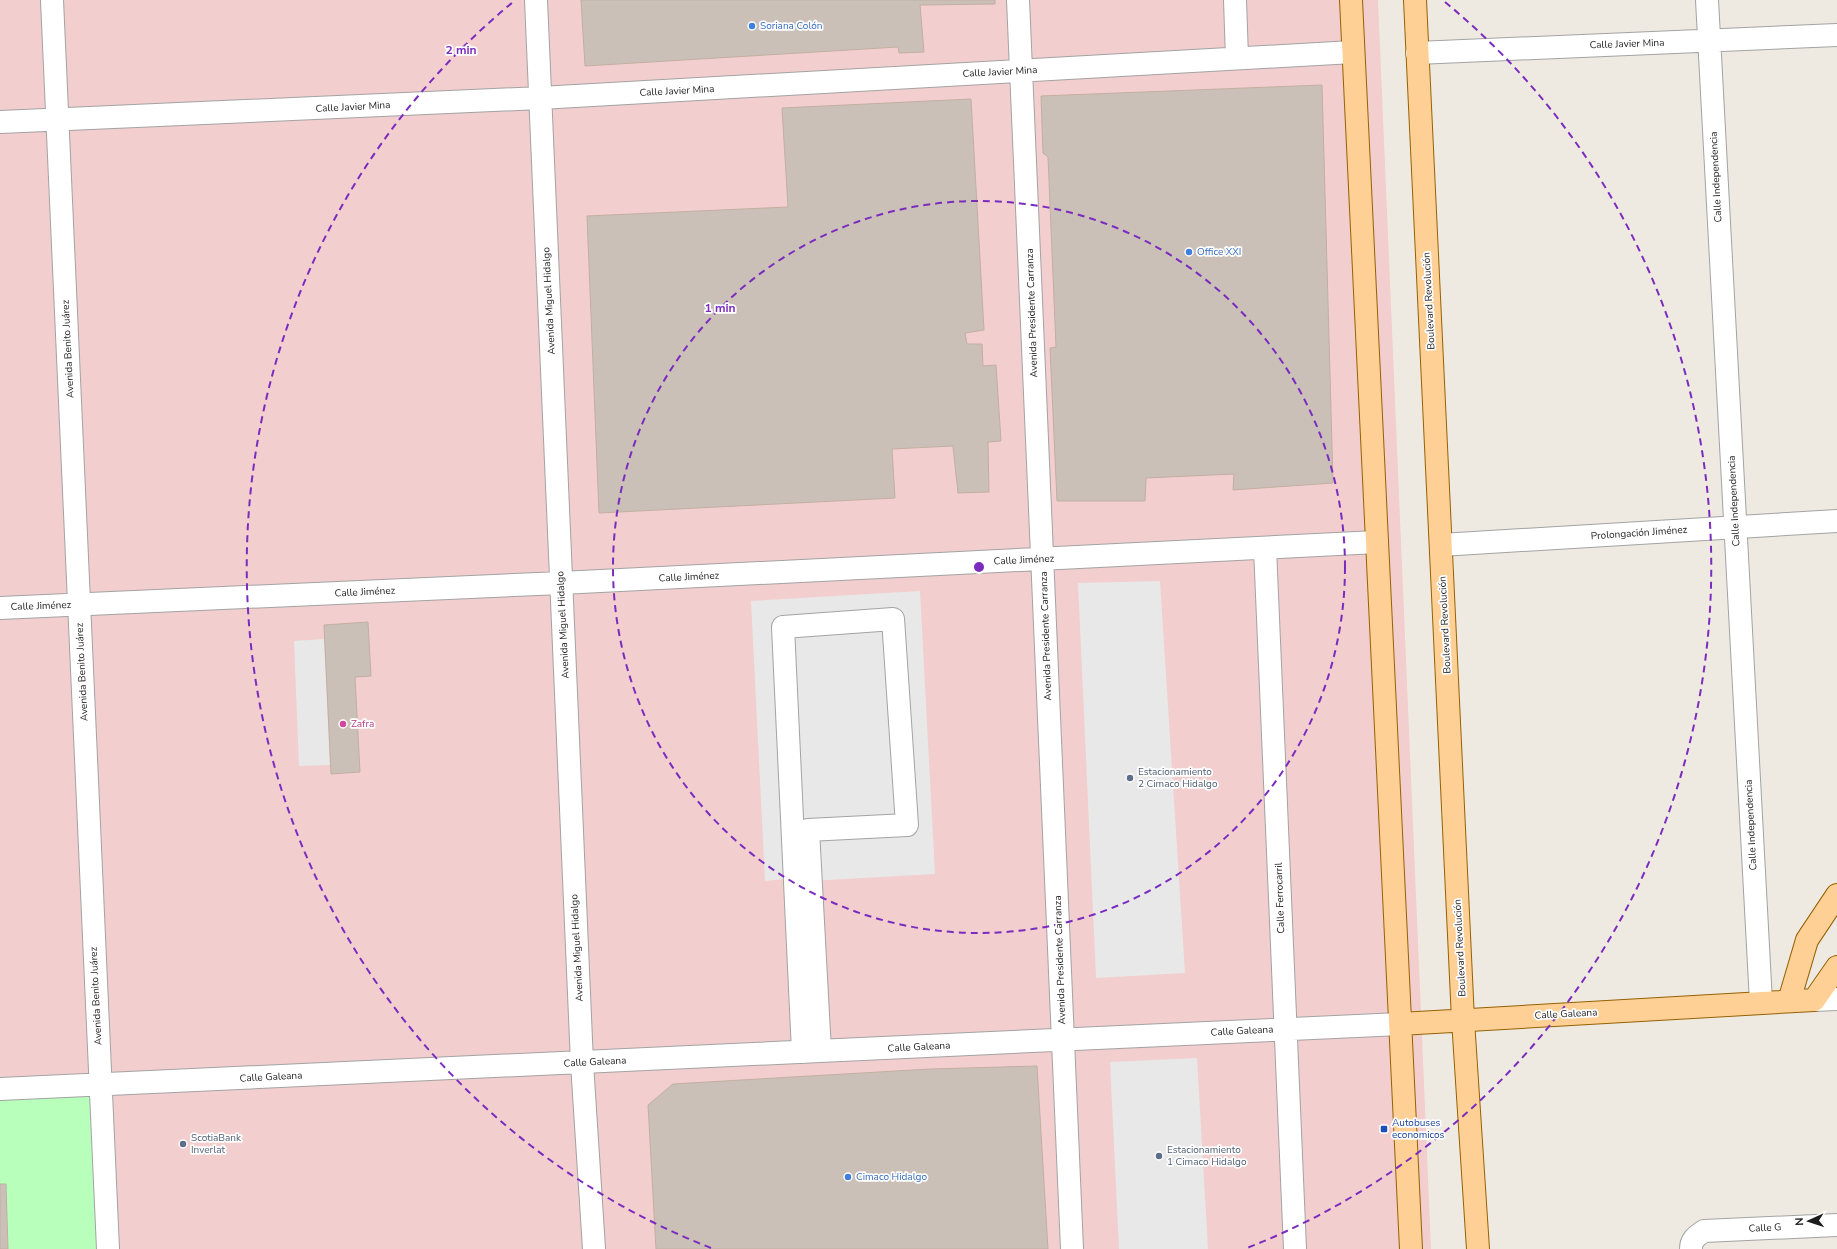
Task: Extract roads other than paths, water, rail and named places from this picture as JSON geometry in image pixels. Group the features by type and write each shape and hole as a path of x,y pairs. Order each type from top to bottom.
{"main road":[{"path":"1351,0 1411,1249"},
{"name":"Boulevard Revolución","path":"1415,0 1463,1020 1478,1249"},
{"path":"1789,1001 1807,940 1837,895"},
{"path":"1814,1000 1837,967"},
{"name":"Calle Galeana","path":"1400,1024 1814,1000"}],"street":[{"name":"Avenida Benito Juárez","path":"52,0 108,1249"},
{"name":"Avenida Miguel Hidalgo","path":"536,0 582,1063 594,1249"},
{"name":"Avenida Presidente Carranza","path":"1018,0 1072,1249"},
{"path":"1235,0 1237,58"},
{"name":"Calle Independencia","path":"1707,0 1761,1002"},
{"name":"Calle Javier Mina","path":"1417,53 1837,35"},
{"name":"Calle Javier Mina","path":"0,122 540,98 1353,52"},
{"name":"Prolongación Jiménez","path":"1441,545 1837,520"},
{"name":"Calle Jiménez","path":"0,608 561,583 1377,542"},
{"name":"Calle Ferrocarril","path":"1265,548 1295,1249"},
{"path":"893,619 907,825 808,830 812,1052 783,627 893,619"},
{"name":"Calle Galeana","path":"1814,1000 1837,999"},
{"name":"Calle Galeana","path":"0,1089 1400,1024"},
{"name":"Calle G","path":"1693,1243 1704,1231 1837,1225"}],"place":[{"name":"Soriana Colón","path":"752,26"},
{"name":"Office XXI","path":"1189,252"},
{"name":"Zafra","path":"343,724"},
{"name":"Estacionamiento 2 Cimaco Hidalgo","path":"1130,778"},
{"name":"Autobuses economicos","path":"1384,1129"},
{"name":"ScotiaBank Inverlat","path":"183,1144"},
{"name":"Estacionamiento 1 Cimaco Hidalgo","path":"1159,1156"},
{"name":"Cimaco Hidalgo","path":"848,1177"}]}
